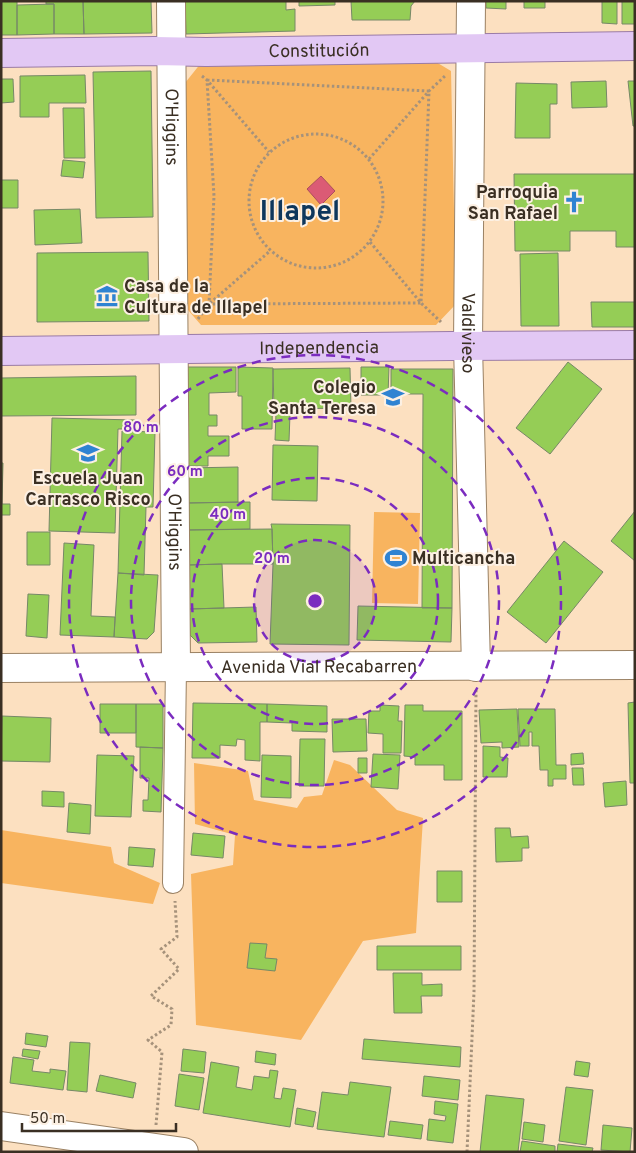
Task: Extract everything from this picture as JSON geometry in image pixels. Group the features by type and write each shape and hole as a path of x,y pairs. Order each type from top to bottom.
{"main road":[{"name":"Constitución","path":"1,53 635,46"},
{"name":"Independencia","path":"1,351 635,345"}],"street":[{"name":"O'Higgins","path":"171,1 176,667 174,883"},
{"name":"Valdivieso","path":"471,1 468,346 476,666"},
{"name":"Avenida Vial Recabarren","path":"1,668 635,665"},
{"path":"1,1126 184,1152"}],"path":[{"path":"368,159 429,91 451,71 470,48"},
{"path":"200,74 269,152"},
{"path":"207,80 429,91"},
{"path":"207,80 214,196 209,304"},
{"path":"421,303 429,91"},
{"path":"309,134 331,135 352,144 368,159 380,178 384,200 381,222 370,242 354,258 333,267 311,269 289,263 270,251 256,234 249,213 249,190 253,176 269,152 288,139 309,134"},
{"path":"370,242 421,303 468,346"},
{"path":"198,319 209,304 270,251"},
{"path":"209,304 421,303"},
{"path":"467,1152 474,992 476,666"},
{"path":"154,1148 162,1052 148,1040 171,1025 172,1009 151,996 179,968 161,949 177,938 174,883"}],"shaded area":[{"path":"431,59 451,71 456,304 436,325 201,325 188,310 185,83 201,63"},
{"path":"321,176 335,191 321,205 307,189"},
{"name":"Multicancha","path":"374,512 420,513 418,604 372,603"},
{"path":"334,760 350,765 397,810 423,818 416,933 363,941 301,1040 196,1025 191,874 233,865 235,835 195,824 194,763 248,771 254,800 297,808 304,797 322,795"},
{"path":"1,830 111,847 114,863 160,883 153,904 1,883"}],"building":[{"path":"1,1 17,1 17,35 1,35"},
{"path":"46,1 83,1 84,34 54,34 54,4 46,4"},
{"path":"83,1 151,1 152,33 84,34"},
{"path":"185,1 286,1 286,10 295,9 295,31 186,34"},
{"path":"299,1 335,1 335,5 299,6"},
{"path":"351,1 415,1 411,6 410,20 352,20"},
{"path":"486,1 506,1 506,9 486,8"},
{"path":"524,1 545,1 545,8 524,8"},
{"path":"602,1 617,1 617,24 602,23"},
{"path":"622,1 635,1 635,24 622,24"},
{"path":"54,4 54,34 17,35 17,5"},
{"path":"151,71 153,217 96,218 93,72"},
{"path":"85,75 86,103 49,103 49,117 20,117 20,76"},
{"path":"1,79 13,79 14,102 1,103"},
{"path":"606,81 607,107 572,108 571,82"},
{"path":"628,81 635,81 635,126 633,126"},
{"path":"516,83 557,84 557,104 550,104 550,138 515,138"},
{"path":"63,108 84,108 85,158 64,158"},
{"path":"63,160 85,162 83,178 61,176"},
{"name":"Parroquia San Rafael","path":"514,174 635,174 635,247 616,247 616,231 570,231 570,251 515,251"},
{"path":"1,180 18,180 18,208 1,208"},
{"path":"80,209 82,243 35,245 34,210"},
{"path":"148,252 149,321 37,322 37,253"},
{"path":"558,253 559,326 521,326 520,254"},
{"path":"591,302 635,302 635,327 592,327"},
{"path":"568,362 602,389 550,454 516,428"},
{"path":"185,367 236,367 236,392 209,393 209,415 217,415 217,426 208,426 208,436 229,436 229,456 208,456 208,466 186,466"},
{"path":"238,367 273,368 272,429 242,429 242,396 238,396"},
{"path":"361,367 389,367 388,395 361,395"},
{"path":"350,368 351,408 274,409 273,369"},
{"path":"391,369 453,369 452,608 422,608 423,394 391,394"},
{"path":"136,376 136,415 1,416 1,378"},
{"path":"276,413 290,414 289,441 275,440"},
{"path":"52,418 135,420 135,429 118,429 115,533 49,531"},
{"path":"122,431 155,432 153,507 146,507 144,575 118,573"},
{"path":"273,445 318,446 317,501 272,500"},
{"path":"1,463 3,463 2,504 10,504 10,515 1,515"},
{"path":"238,467 238,502 187,503 186,468"},
{"path":"250,502 250,529 187,530 187,503"},
{"path":"635,511 635,561 611,541"},
{"path":"271,524 350,525 349,645 270,644 273,564"},
{"path":"272,529 273,564 188,565 187,530"},
{"path":"27,532 50,532 50,565 27,565"},
{"path":"564,541 603,572 546,643 507,612"},
{"path":"64,543 94,545 91,616 115,617 114,637 60,635"},
{"path":"222,564 224,608 189,609 188,565"},
{"path":"118,573 158,575 154,632 147,639 114,637"},
{"path":"28,594 49,595 47,638 26,636"},
{"path":"358,606 452,608 451,642 357,640"},
{"path":"256,607 257,642 198,643 190,635 189,609"},
{"path":"635,702 635,783 630,783 628,703"},
{"path":"193,703 267,704 267,722 260,722 260,761 245,760 245,740 237,739 236,746 220,745 220,758 192,758"},
{"path":"100,704 136,704 136,733 100,733"},
{"path":"136,704 163,704 163,748 136,747"},
{"path":"267,704 327,706 327,732 292,731 292,723 267,722"},
{"path":"380,705 399,706 398,721 402,721 401,753 383,753 383,734 368,733 369,711 380,711"},
{"path":"405,705 423,705 423,711 462,711 462,780 444,780 444,765 415,765 415,757 404,756"},
{"path":"517,709 519,747 502,748 502,742 481,743 479,710"},
{"path":"518,709 555,709 556,765 566,765 566,779 553,779 553,786 548,786 548,770 540,770 539,746 532,746 532,732 529,732 529,746 520,746"},
{"path":"2,716 51,718 50,762 1,761"},
{"path":"332,719 366,719 367,751 333,752"},
{"path":"300,739 325,739 324,786 299,786"},
{"path":"483,746 500,747 500,757 508,758 507,777 483,777"},
{"path":"140,747 163,748 161,812 143,811 143,800 148,800 149,778 140,778"},
{"path":"583,753 584,764 571,765 571,754"},
{"path":"373,754 400,755 398,789 371,787"},
{"path":"97,755 134,756 131,817 95,816"},
{"path":"262,755 291,756 291,798 261,797"},
{"path":"358,758 367,758 367,773 358,773"},
{"path":"572,768 583,768 584,785 573,785"},
{"path":"626,781 627,805 605,807 603,783"},
{"path":"42,791 64,792 64,807 42,806"},
{"path":"69,803 91,805 90,834 67,832"},
{"path":"495,828 510,828 511,837 528,836 529,848 522,848 522,861 496,862"},
{"path":"193,833 225,836 223,858 191,855"},
{"path":"129,847 155,849 153,867 128,865"},
{"path":"437,871 462,871 462,902 437,902"},
{"path":"250,943 267,944 265,958 277,959 275,971 247,968"},
{"path":"377,946 461,946 461,970 377,970"},
{"path":"393,973 422,973 422,985 442,984 442,996 421,996 422,1013 394,1013"},
{"path":"26,1033 48,1036 46,1047 25,1044"},
{"path":"364,1039 461,1047 460,1067 362,1059"},
{"path":"70,1042 90,1043 87,1092 67,1090"},
{"path":"23,1049 40,1051 38,1059 22,1056"},
{"path":"183,1049 206,1052 204,1073 181,1071"},
{"path":"256,1051 276,1054 275,1065 255,1062"},
{"path":"13,1057 34,1060 32,1071 50,1073 50,1069 66,1071 63,1090 10,1083"},
{"path":"576,1061 590,1063 588,1077 574,1075"},
{"path":"211,1062 239,1067 236,1087 252,1090 254,1076 269,1078 270,1070 278,1071 274,1098 281,1099 283,1088 296,1090 290,1127 203,1113"},
{"path":"179,1074 204,1078 199,1110 175,1106"},
{"path":"100,1075 136,1083 133,1098 96,1091"},
{"path":"424,1076 460,1080 458,1100 422,1096"},
{"path":"350,1082 391,1087 384,1137 317,1129 322,1092 348,1095"},
{"path":"566,1087 593,1090 586,1145 559,1141"},
{"path":"486,1095 524,1099 518,1152 480,1152"},
{"path":"435,1101 458,1104 453,1143 427,1140 429,1119 445,1121 446,1116 434,1114"},
{"path":"297,1108 316,1112 313,1127 295,1124"},
{"path":"390,1121 423,1125 421,1139 388,1135"},
{"path":"524,1122 545,1125 543,1142 522,1139"},
{"path":"603,1125 632,1128 630,1152 601,1150"},
{"path":"522,1141 555,1146 555,1152 520,1152"},
{"path":"558,1144 593,1148 592,1152 557,1152"}],"place":[{"name":"Parroquia San Rafael","path":"574,202"},
{"name":"Casa de la Cultura de Illapel","path":"107,296"},
{"name":"Colegio Santa Teresa","path":"393,397"},
{"name":"Escuela Juan Carrasco Risco","path":"88,453"},
{"name":"Multicancha","path":"396,558"}],"district":[{"name":"Illapel","path":"300,210"}]}
